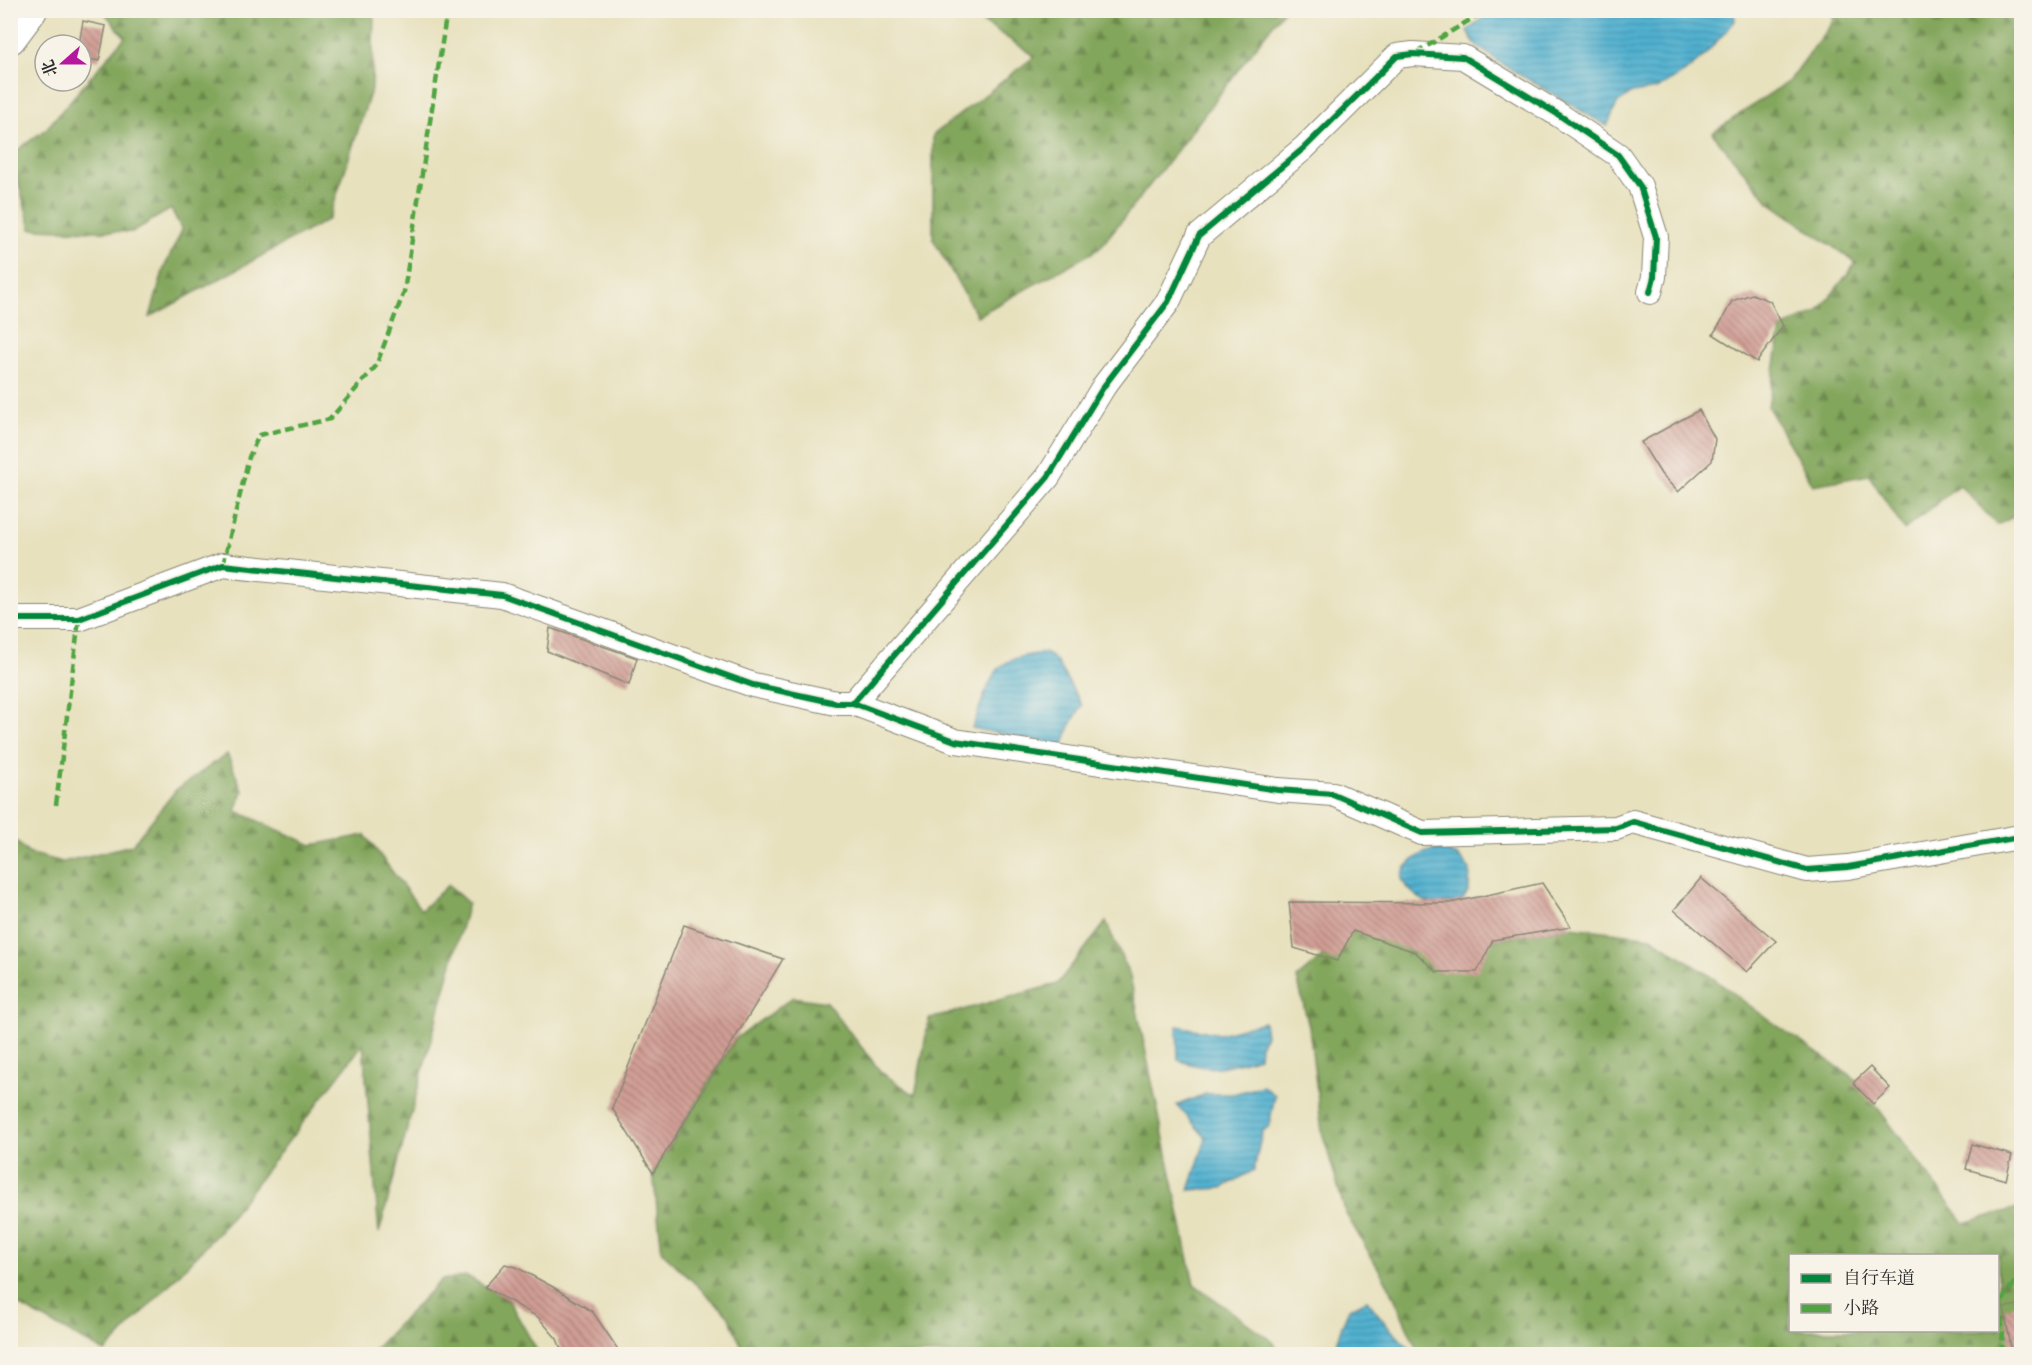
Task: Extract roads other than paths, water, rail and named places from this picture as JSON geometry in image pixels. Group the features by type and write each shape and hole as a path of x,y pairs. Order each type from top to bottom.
{"main road":[{"path":"10,38 31,10"}],"street":[{"path":"853,703 1048,477 1104,386 1168,302 1199,236 1304,148 1397,56 1413,54 1462,57 1558,115 1618,155 1640,186 1656,237 1654,277 1650,292"},
{"path":"10,619 79,619 224,565 502,595 753,686 836,703 853,703 955,741 1278,790 1333,794 1422,833 1616,828 1633,822 1807,870 1848,867 2014,838 2022,841"}],"water":[{"path":"1734,10 1735,21 1702,58 1684,73 1656,89 1632,93 1617,104 1607,126 1502,64 1476,45 1467,31 1492,11"},
{"path":"1045,652 1056,661 1082,705 1070,726 1063,747 972,728 998,669 1014,659"},
{"path":"1439,849 1458,856 1470,869 1469,890 1462,901 1435,903 1422,900 1402,881 1405,869 1414,859"},
{"path":"1264,1022 1266,1035 1260,1045 1259,1057 1218,1067 1201,1066 1178,1060 1177,1026 1220,1034"},
{"path":"1263,1086 1275,1095 1269,1126 1262,1132 1254,1170 1222,1188 1189,1190 1206,1138 1177,1105 1206,1094 1233,1094"},
{"path":"1367,1300 1389,1328 1415,1354 1333,1354 1349,1309"}]}
